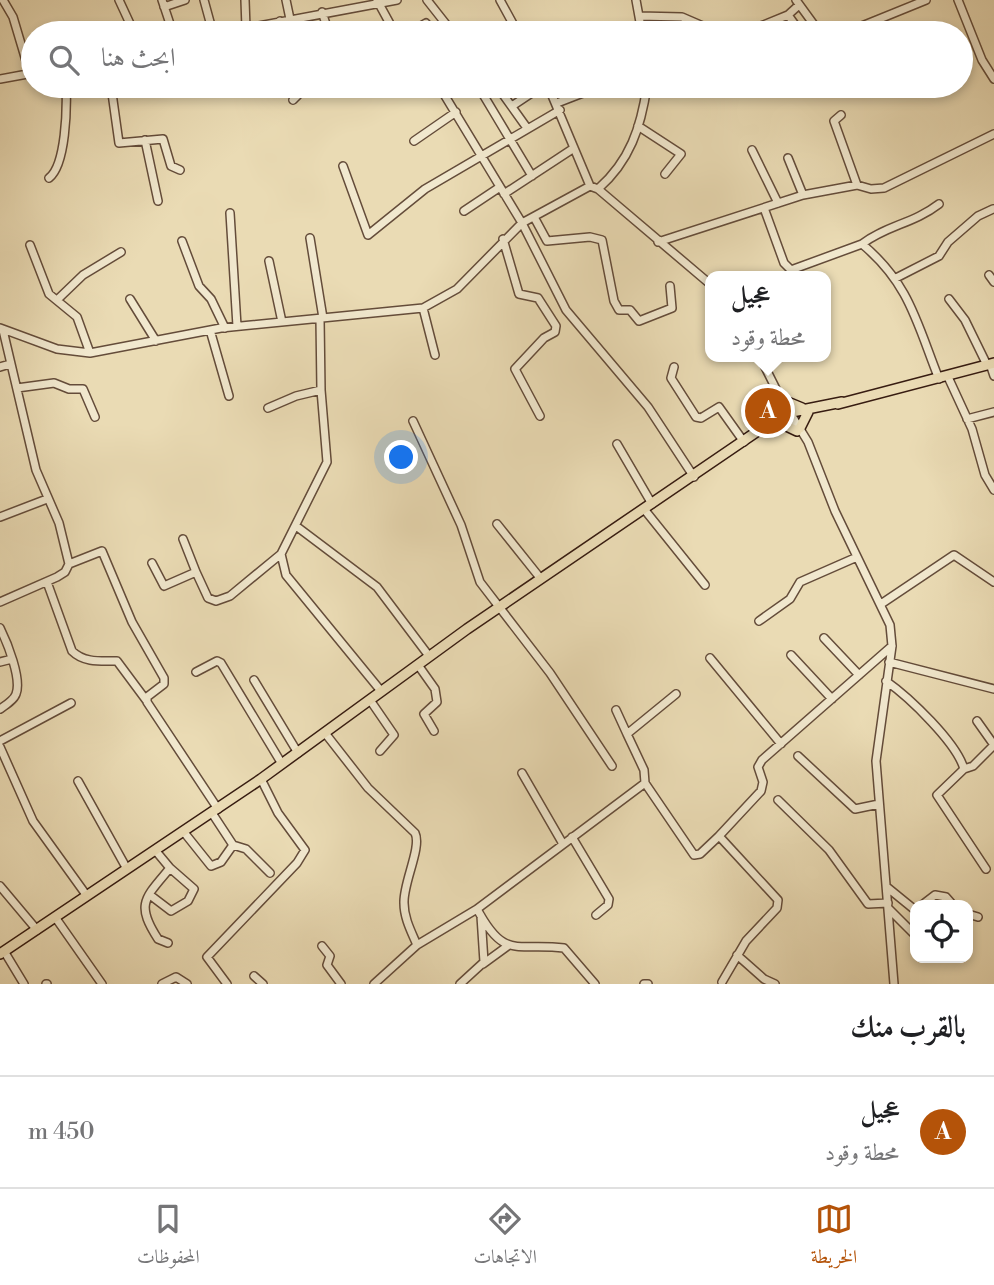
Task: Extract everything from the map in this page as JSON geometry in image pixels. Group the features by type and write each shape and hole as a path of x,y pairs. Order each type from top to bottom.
{"main road":[{"path":"2,953 215,811 429,656 785,413 944,378 990,364"},
{"path":"785,413 806,410"},
{"path":"799,430 806,410"},
{"path":"785,413 799,430"}],"street":[{"path":"3,0 13,17 21,41"},
{"path":"119,0 129,21"},
{"path":"169,21 163,4 186,0"},
{"path":"204,0 210,21"},
{"path":"245,0 246,21"},
{"path":"286,0 290,19"},
{"path":"280,21 377,1 397,0"},
{"path":"427,0 444,21"},
{"path":"500,0 511,21"},
{"path":"636,0 640,21"},
{"path":"874,21 926,0"},
{"path":"958,0 966,21"},
{"path":"377,1 388,21"},
{"path":"777,21 788,15 799,2 812,21"},
{"path":"322,12 325,21"},
{"path":"788,15 792,21"},
{"path":"639,16 696,21"},
{"path":"973,38 982,60 994,79"},
{"path":"0,79 21,75"},
{"path":"49,178 59,165 66,120 66,98"},
{"path":"113,98 119,143 166,140 171,166 180,170"},
{"path":"447,98 522,223 566,310 648,407 694,477"},
{"path":"488,98 531,176"},
{"path":"506,98 527,128"},
{"path":"512,106 524,98"},
{"path":"554,98 590,186 598,189 705,280"},
{"path":"343,166 368,235 425,189 577,98"},
{"path":"598,189 624,163 638,126 644,98"},
{"path":"414,141 456,112"},
{"path":"841,116 835,121 858,185"},
{"path":"638,126 681,154 665,174"},
{"path":"658,242 803,195 858,185 872,189 884,188 994,134"},
{"path":"145,140 158,201"},
{"path":"464,211 531,176 574,148"},
{"path":"752,150 778,203"},
{"path":"788,158 803,195"},
{"path":"2,329 57,349 90,353 210,330 423,308 457,289 503,239 522,223 590,186"},
{"path":"764,208 784,263 791,270 862,244 880,230 911,223 939,204"},
{"path":"896,278 939,256 948,242 978,216 993,209"},
{"path":"230,213 237,327"},
{"path":"534,216 547,241 590,237 602,240 617,309 630,310 639,321 672,308 670,286"},
{"path":"183,539 208,598 216,601 230,596 281,554 327,462 321,390 321,319 310,238"},
{"path":"503,239 519,294 538,298 557,328 515,369 540,416"},
{"path":"182,241 199,286 211,299 225,328"},
{"path":"862,244 905,290 944,378 967,419 994,490"},
{"path":"30,245 49,294 77,317 90,353"},
{"path":"57,300 83,275 121,252"},
{"path":"269,261 282,322"},
{"path":"130,299 156,341"},
{"path":"949,299 962,315 994,376"},
{"path":"423,308 435,355"},
{"path":"0,602 47,582 65,572 69,564 59,523 36,470 2,329"},
{"path":"210,330 229,396"},
{"path":"762,362 785,413 809,448 890,625 892,646 877,751 894,981 901,984"},
{"path":"0,367 10,364"},
{"path":"674,367 671,378 696,417 701,418 719,407 744,442"},
{"path":"17,388 54,383 68,389 83,389 95,417"},
{"path":"268,408 296,396 321,390"},
{"path":"967,419 994,412"},
{"path":"413,421 460,525 477,577 550,673 611,766"},
{"path":"617,444 648,507 705,585"},
{"path":"0,517 47,499"},
{"path":"497,524 541,579"},
{"path":"296,526 377,587 429,656"},
{"path":"69,564 102,551 128,613 164,678 164,684 146,699"},
{"path":"281,554 286,575 381,691"},
{"path":"881,604 954,555 994,582"},
{"path":"759,621 790,599 800,582 857,557"},
{"path":"152,562 164,586 196,572"},
{"path":"47,582 72,650 77,656 95,662 117,661 146,699 233,845 246,849 270,873"},
{"path":"0,628 12,659 17,691 0,709"},
{"path":"824,638 859,675"},
{"path":"616,710 641,765 645,783 694,855 700,854 761,791 763,782 758,767 892,646"},
{"path":"791,655 832,699"},
{"path":"710,657 781,744"},
{"path":"0,662 12,659"},
{"path":"197,672 217,661 221,663 282,764"},
{"path":"889,662 994,689"},
{"path":"418,665 436,691 437,702 424,714 434,731"},
{"path":"254,680 298,752"},
{"path":"886,681 936,730 956,753 964,769"},
{"path":"627,734 676,694"},
{"path":"370,700 394,735 380,751"},
{"path":"0,741 71,704"},
{"path":"977,721 994,745 937,795 986,869"},
{"path":"325,733 368,788 417,836 404,902 406,919 417,945"},
{"path":"0,747 33,821 87,896"},
{"path":"798,756 855,809 879,804"},
{"path":"522,773 563,844"},
{"path":"227,984 208,960 208,955 297,863 305,850 278,813 261,779"},
{"path":"78,781 127,869"},
{"path":"380,982 417,945 479,913 563,844 645,783"},
{"path":"778,800 829,850 868,904 888,906 910,930"},
{"path":"183,831 211,866 221,862 233,845"},
{"path":"719,836 779,903 737,955 723,983"},
{"path":"572,837 609,899 608,905 596,915"},
{"path":"150,895 171,911 188,901 194,889 170,868 155,850"},
{"path":"168,943 158,939 144,912 150,895 170,868"},
{"path":"0,886 37,930"},
{"path":"887,888 910,907"},
{"path":"928,900 935,895 949,900"},
{"path":"479,913 499,942 564,948 595,984"},
{"path":"479,913 483,964"},
{"path":"973,916 978,918"},
{"path":"55,917 102,984"},
{"path":"460,984 509,945"},
{"path":"322,946 330,956 327,965 341,984"},
{"path":"2,953 24,984"},
{"path":"737,955 764,979 775,984"},
{"path":"254,976 263,984"},
{"path":"162,984 176,977 187,984"}],"place":[{"name":"عجيل","path":"768,411"}]}
